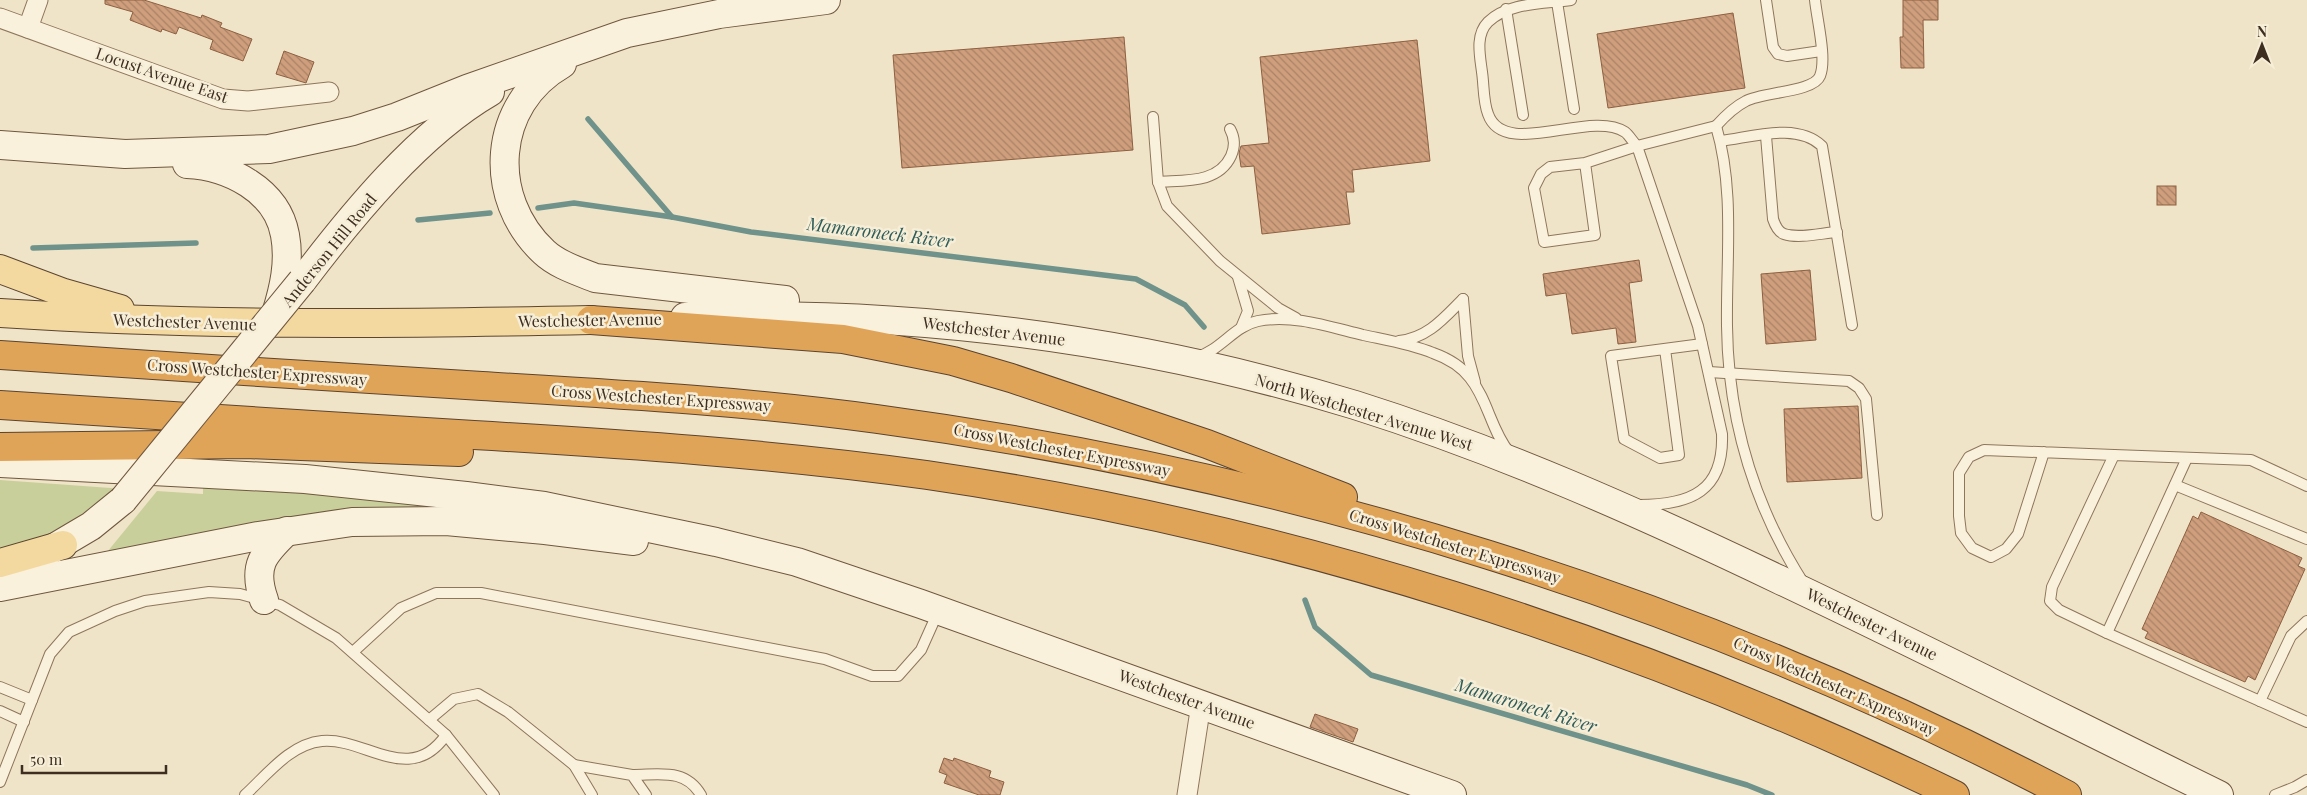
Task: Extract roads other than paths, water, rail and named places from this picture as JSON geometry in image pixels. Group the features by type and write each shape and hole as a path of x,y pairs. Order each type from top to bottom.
{"highway":[{"path":"591,320 843,339 953,361 1011,378 1208,444 1484,552"},
{"name":"Cross Westchester Expressway","path":"0,355 666,397 871,418 1009,439 1205,478 1351,514 1484,552 1625,600 1747,646 1907,715 2067,795"},
{"path":"0,405 661,447 795,459 987,485 1147,516 1336,560 1478,603 1663,668 1818,732 1955,795"},
{"path":"0,447 246,444 460,452 661,447"}],"main road":[{"name":"Anderson Hill Road","path":"0,145 125,154 269,149 352,131 397,117 467,89 627,33 710,16 826,0"},
{"path":"598,43 557,67 538,81 520,103 508,139 504,163 506,186 511,203 518,220 545,253 566,266 595,278 777,299 905,320"},
{"name":"Anderson Hill Road","path":"0,574 13,570 63,545 124,500 276,314 294,282 412,154 444,125 483,96 535,66"},
{"path":"57,150 201,165 240,178 256,187 278,216 285,234 294,282"},
{"path":"0,269 72,295 131,312 215,324"},
{"name":"Westchester Avenue","path":"0,313 215,324 338,325 768,314 905,320 1077,340 1176,360"},
{"name":"North Westchester Avenue West","path":"1176,360 1251,376 1355,406 1520,463"},
{"path":"0,463 304,479 544,506 716,542 797,562 930,607"},
{"name":"Westchester Avenue","path":"1520,463 1620,505 1812,595 2219,795"},
{"path":"0,587 288,531 352,522 394,520 446,521 545,530 692,550 751,562 930,607"},
{"path":"264,600 258,584 260,565 266,552 288,531"},
{"path":"0,563 63,545"},
{"name":"Westchester Avenue","path":"930,607 1452,795"}],"street":[{"path":"28,28 38,0"},
{"name":"Locust Avenue East","path":"0,18 223,99 248,102 329,92"},
{"path":"1187,795 1200,704"}],"lane":[{"path":"1571,0 1506,9 1495,15 1486,24 1479,48 1488,114 1497,128 1516,135 1603,124 1625,132 1637,146 1660,210 1702,344 1710,372 1722,434 1722,451 1717,472 1710,484 1685,499 1669,505 1620,505"},
{"path":"1766,0 1773,47 1778,54 1787,56 1821,52"},
{"path":"1585,163 1595,234 1544,242 1534,188 1541,174 1550,167 1585,163 1637,146 1716,126 1731,110 1747,100 1770,92 1810,87 1820,78 1822,63 1815,0"},
{"path":"1557,2 1574,109"},
{"path":"1506,9 1523,116"},
{"path":"1154,117 1158,182 1167,206 1220,261 1288,314 1304,322"},
{"path":"1716,126 1725,159 1728,224 1727,327 1736,421 1753,482 1791,563 1812,595"},
{"path":"1158,182 1201,179 1221,170 1233,151 1234,140 1230,130"},
{"path":"1721,141 1796,132 1814,138 1822,146 1852,325"},
{"path":"1766,136 1773,219 1776,227 1784,234 1795,235 1836,232"},
{"path":"1238,276 1248,311 1241,328"},
{"path":"1392,342 1410,340 1432,329 1463,298 1468,356 1478,390 1499,438 1520,463"},
{"path":"1176,360 1208,354 1241,328 1258,321 1273,319 1304,322 1432,352 1447,359 1470,378 1478,390"},
{"path":"1665,349 1679,455 1660,458 1624,439 1611,356 1702,344"},
{"path":"1710,372 1849,381 1859,388 1866,399 1877,515"},
{"path":"2044,452 2018,534 2006,549 1991,557 1972,548 1961,534 1958,516 1958,473 1969,457 1984,450 2044,452 2187,458 2252,460 2307,486"},
{"path":"2114,455 2052,587 2050,601 2059,610 2107,633 2307,722"},
{"path":"2107,633 2187,458"},
{"path":"2175,485 2307,540"},
{"path":"0,782 50,654 69,632 86,623 145,601 209,592 240,594 280,605 336,638 446,735 494,795"},
{"path":"352,652 400,608 436,593 481,593 825,659 872,676 898,676 921,650 930,607"},
{"path":"2260,701 2290,636 2307,620"},
{"path":"0,687 32,700"},
{"path":"430,720 454,699 478,694 508,712 574,765 592,795"},
{"path":"0,711 24,722"},
{"path":"245,795 294,749 322,741 347,745 376,755 414,758 430,752 439,745 446,735"},
{"path":"574,765 632,775 683,776 694,784 700,795"},
{"path":"632,775 646,795"},
{"path":"2275,795 2307,780"}],"waterway":[{"path":"588,119 672,217"},
{"name":"Mamaroneck River","path":"538,208 574,203 672,217 751,232 1136,279 1185,305 1204,327"},
{"name":"Mamaroneck River","path":"418,220 490,213"},
{"name":"Mamaroneck River","path":"33,248 196,243"},
{"name":"Mamaroneck River","path":"1305,600 1315,627 1371,675 1747,785 1772,795"}]}
